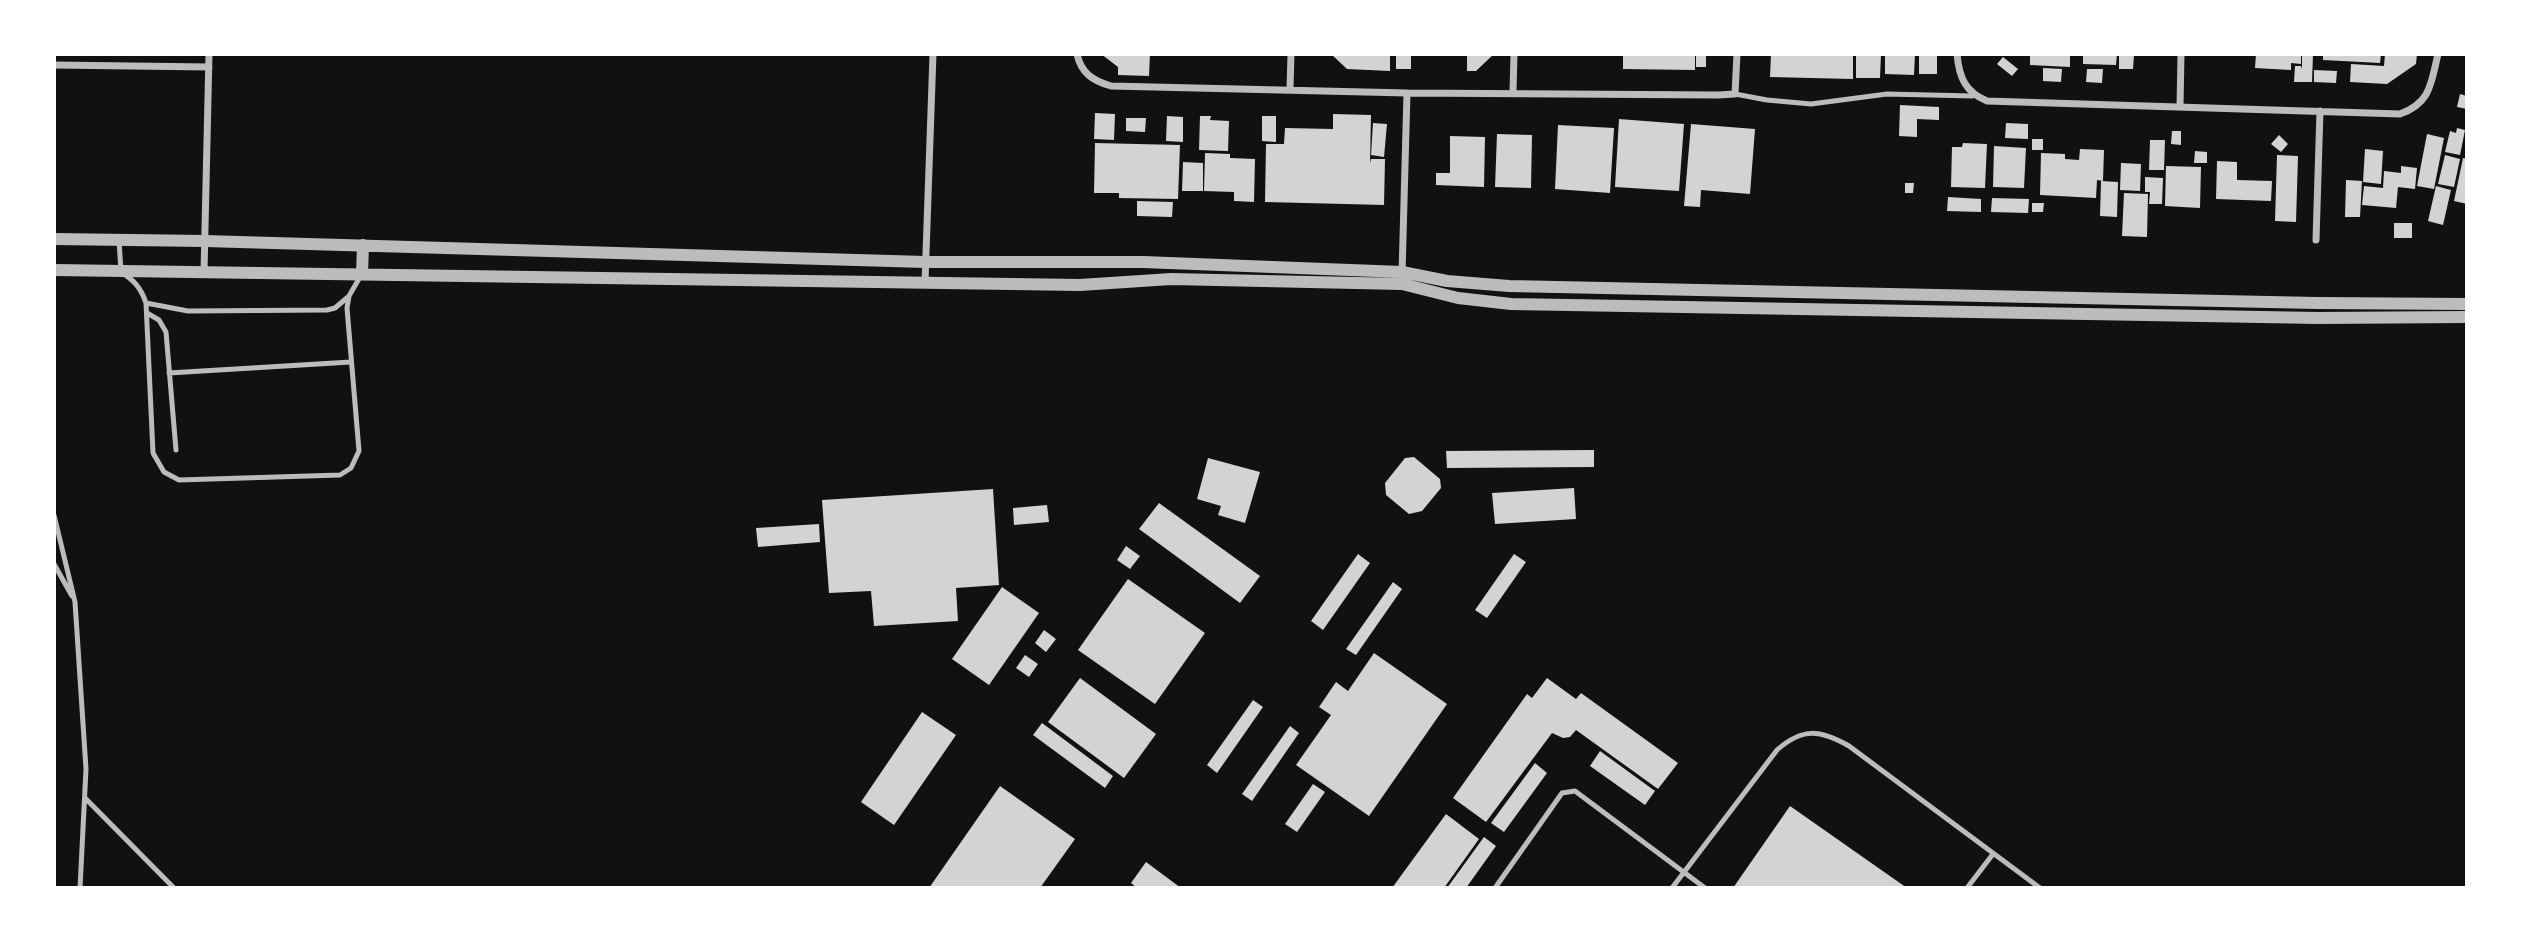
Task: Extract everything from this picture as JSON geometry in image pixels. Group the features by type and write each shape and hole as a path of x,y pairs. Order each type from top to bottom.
{"street":[{"path":"68,54 68,65"},
{"path":"204,271 209,54"},
{"path":"925,282 933,54"},
{"path":"1077,54 1086,74 1097,82 1111,86 1407,93 1735,94 1737,54"},
{"path":"1290,89 1291,54"},
{"path":"1513,92 1514,54"},
{"path":"1957,54 1960,77 1973,96 1987,101 2400,114 2423,101 2430,88 2438,54"},
{"path":"2179,107 2181,54"},
{"path":"54,65 209,67"},
{"path":"1402,278 1407,93"},
{"path":"2316,240 2320,111"},
{"path":"54,239 363,245 925,262 1143,262 1509,286 2467,304"},
{"path":"362,274 363,245"},
{"path":"54,270 1080,285 1171,279 1402,278 1458,298 1511,304 2318,318 2467,317"}],"lane":[{"path":"1735,94 1811,104 1887,94 1973,96"},
{"path":"119,240 121,272 133,279 146,303 153,453 164,471 179,480 340,475 355,463 359,451 348,319 349,296"},
{"path":"146,303 188,311 327,310 343,303 362,274"},
{"path":"147,313 159,320 166,332 176,450"},
{"path":"169,373 351,362"},
{"path":"54,515 75,602 86,799 80,888"},
{"path":"54,564 75,602"},
{"path":"1672,888 1777,750 1788,740 1816,732 1832,736 1849,746 2040,888"},
{"path":"1495,888 1562,793 1576,791 1704,888"},
{"path":"86,799 174,888"},
{"path":"1967,888 1993,854"}],"building":[{"path":"1101,54 1150,54 1149,76 1118,75 1118,67"},
{"path":"1331,54 1390,54 1390,71 1347,69"},
{"path":"1396,54 1411,54 1411,69 1396,69"},
{"path":"1467,54 1494,54 1476,71 1467,71"},
{"path":"1623,54 1695,54 1695,70 1623,69"},
{"path":"1696,54 1706,54 1706,67 1696,67"},
{"path":"1771,54 1853,54 1853,79 1770,77"},
{"path":"1856,54 1881,54 1880,78 1856,78"},
{"path":"1885,54 1915,54 1914,75 1885,74"},
{"path":"1919,54 1937,54 1937,74 1919,74"},
{"path":"2030,54 2070,54 2070,67 2030,65"},
{"path":"2083,54 2117,54 2116,65 2083,64"},
{"path":"2119,54 2134,55 2133,69 2119,69"},
{"path":"2256,54 2301,55 2301,64 2291,63 2291,70 2255,68"},
{"path":"2302,54 2313,54 2312,82 2294,82 2295,66 2301,66 2302,69"},
{"path":"2323,54 2381,54 2380,63 2323,60"},
{"path":"2385,54 2417,54 2416,64 2387,84 2350,82 2351,64 2384,66"},
{"path":"2003,57 2018,69 2012,76 1997,64"},
{"path":"2043,68 2062,69 2061,82 2043,81"},
{"path":"2087,69 2103,69 2102,83 2086,82"},
{"path":"2314,70 2337,71 2336,83 2314,82"},
{"path":"2460,94 2467,96 2467,109 2457,107"},
{"path":"1900,105 1939,107 1939,120 1917,119 1917,137 1899,136"},
{"path":"1095,113 1115,114 1114,140 1094,139"},
{"path":"1333,114 1371,115 1370,163 1371,159 1385,159 1384,205 1265,202 1266,144 1284,144 1285,128 1333,129"},
{"path":"1167,116 1183,117 1183,142 1166,141"},
{"path":"1200,116 1211,116 1210,120 1229,121 1228,151 1199,150"},
{"path":"1262,116 1276,116 1276,142 1262,141"},
{"path":"1126,118 1146,118 1145,132 1126,131"},
{"path":"1619,119 1684,124 1679,191 1615,187"},
{"path":"1373,123 1387,124 1384,157 1371,155"},
{"path":"2006,123 2028,124 2028,139 2005,138"},
{"path":"1691,124 1755,129 1750,194 1701,190 1700,207 1684,206"},
{"path":"1558,125 1614,128 1610,193 1555,189"},
{"path":"2457,128 2465,130 2460,155 2445,152 2450,131 2456,133"},
{"path":"2172,131 2181,131 2181,145 2171,144"},
{"path":"1497,134 1532,135 1531,188 1495,187"},
{"path":"2427,134 2444,138 2434,189 2417,186"},
{"path":"2279,135 2288,144 2281,152 2271,144"},
{"path":"1450,136 1485,137 1484,187 1436,185 1436,173 1450,173"},
{"path":"2032,139 2043,139 2043,150 2032,150"},
{"path":"2150,140 2165,140 2164,170 2149,170"},
{"path":"1095,143 1180,145 1178,199 1119,198 1119,193 1094,193"},
{"path":"1963,143 1987,144 1985,188 1951,187 1952,147 1962,147"},
{"path":"1994,146 2026,148 2024,188 1993,187"},
{"path":"2080,149 2104,150 2103,181 2097,180 2096,198 2040,195 2041,153 2065,154 2065,159 2079,160"},
{"path":"2365,149 2383,151 2381,184 2363,182"},
{"path":"2195,151 2207,152 2207,163 2194,163"},
{"path":"1205,153 1255,159 1254,202 1234,201 1234,192 1204,191"},
{"path":"2277,155 2298,156 2296,222 2275,221"},
{"path":"2445,155 2460,159 2454,187 2438,184"},
{"path":"2463,158 2467,159 2467,204 2454,201"},
{"path":"2217,161 2237,162 2237,180 2272,181 2271,201 2216,199"},
{"path":"1183,162 1203,163 1203,191 1182,191"},
{"path":"2121,163 2141,164 2140,191 2120,190"},
{"path":"2166,166 2201,167 2200,208 2165,206"},
{"path":"2401,166 2417,168 2415,189 2398,187 2396,208 2362,205 2364,186 2383,188 2384,171 2401,173"},
{"path":"2145,177 2163,178 2162,204 2149,204 2150,192 2145,192"},
{"path":"2346,180 2362,181 2360,217 2345,217"},
{"path":"2101,181 2118,182 2117,217 2100,216"},
{"path":"1905,183 1914,183 1913,193 1905,193"},
{"path":"2436,186 2451,190 2443,225 2428,221"},
{"path":"2124,193 2148,194 2147,237 2122,236"},
{"path":"1948,197 1981,199 1981,212 1947,211"},
{"path":"1992,198 2029,199 2028,213 1991,212"},
{"path":"1137,201 1173,202 1172,217 1137,216"},
{"path":"2032,203 2044,203 2043,212 2032,212"},
{"path":"2394,223 2412,223 2412,238 2394,238"},
{"path":"1594,450 1594,467 1447,468 1446,451"},
{"path":"1414,457 1440,479 1441,488 1422,511 1409,514 1386,495 1385,483 1405,458"},
{"path":"1208,458 1260,472 1245,523 1218,515 1221,506 1197,499"},
{"path":"1574,488 1576,519 1495,524 1492,493"},
{"path":"993,489 999,585 956,588 958,621 874,626 871,591 829,593 822,500"},
{"path":"1159,503 1260,576 1240,603 1139,529"},
{"path":"1047,505 1049,522 1014,525 1013,508"},
{"path":"819,524 820,542 758,547 756,528"},
{"path":"1126,546 1140,556 1130,569 1117,560"},
{"path":"1358,554 1370,563 1323,630 1311,621"},
{"path":"1514,554 1526,562 1487,618 1475,610"},
{"path":"1128,579 1205,633 1155,704 1078,650"},
{"path":"1393,582 1402,589 1356,655 1346,649"},
{"path":"1002,587 1039,613 989,685 952,659"},
{"path":"1044,630 1056,639 1046,652 1035,643"},
{"path":"1374,653 1447,704 1369,816 1296,765 1331,715 1319,707 1336,682 1348,691"},
{"path":"1025,655 1038,664 1029,677 1016,668"},
{"path":"1080,678 1156,734 1124,778 1048,722"},
{"path":"1547,678 1576,699 1581,693 1678,763 1658,789 1576,730 1570,737 1563,738 1552,733 1486,822 1453,798 1527,694 1532,698"},
{"path":"1253,700 1263,707 1217,773 1207,765"},
{"path":"922,712 956,735 894,825 861,802"},
{"path":"1042,723 1113,776 1105,788 1033,735"},
{"path":"1290,726 1299,733 1252,801 1242,794"},
{"path":"1600,751 1655,791 1645,805 1590,766"},
{"path":"1535,763 1547,773 1504,832 1491,823"},
{"path":"1313,784 1325,792 1297,832 1285,824"},
{"path":"1000,786 1075,839 1040,888 929,888"},
{"path":"1790,806 1907,888 1733,888"},
{"path":"1446,814 1479,839 1444,888 1392,888"},
{"path":"1484,837 1496,846 1466,888 1447,888"},
{"path":"1146,862 1181,888 1137,888 1131,883"}]}
